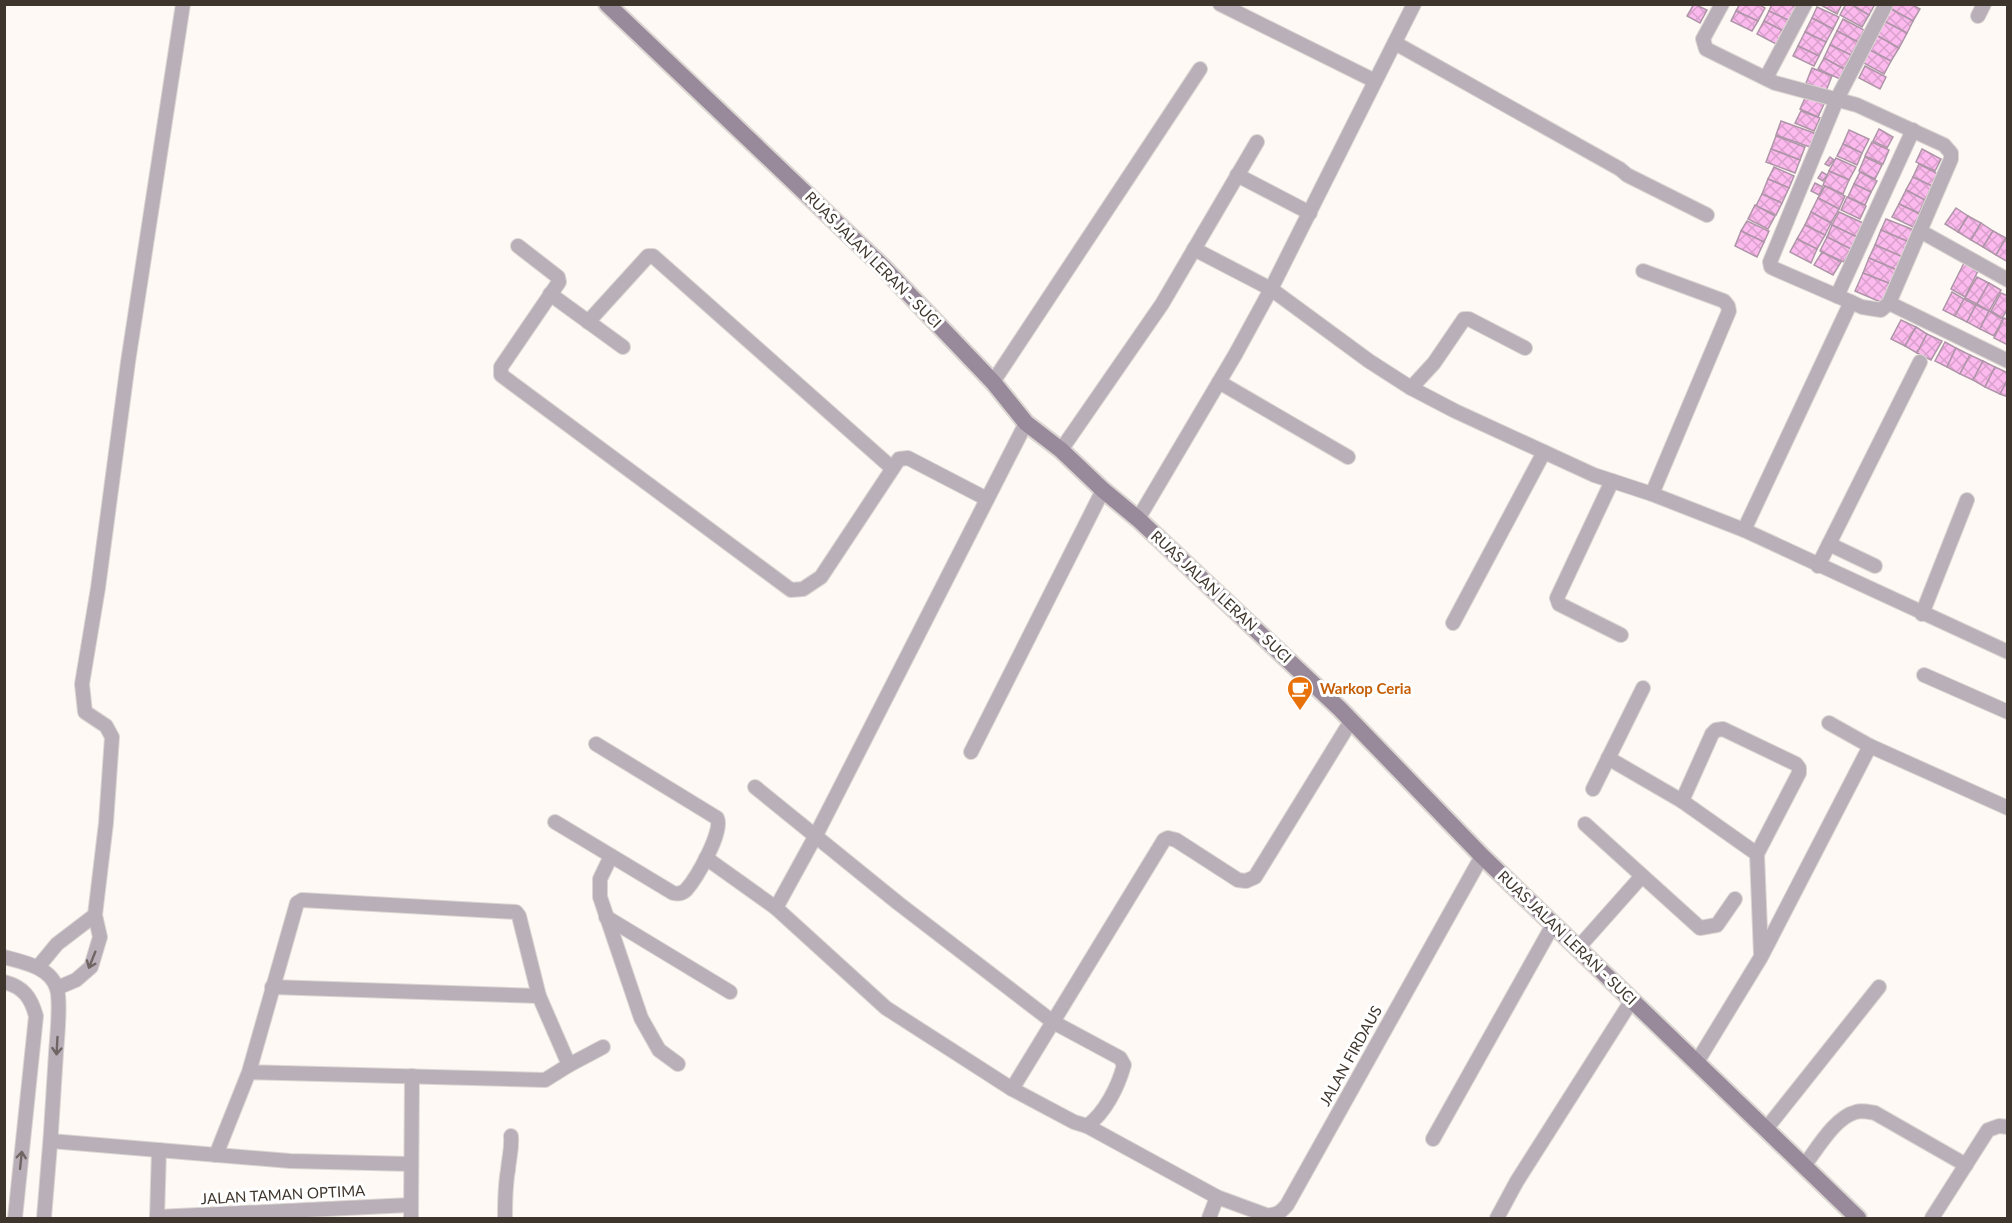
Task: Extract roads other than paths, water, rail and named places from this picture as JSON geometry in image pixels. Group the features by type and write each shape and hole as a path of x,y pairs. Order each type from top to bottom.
{"main road":[{"name":"RUAS JALAN LERAN - SUCI","path":"608,4 883,267 993,382 1026,423 1061,450 1138,519 1351,721 1482,856 1858,1218"}],"street":[{"path":"57,988 76,980 91,967 100,937 95,915 106,823 112,737 106,726 86,712 82,684 98,588 128,362 183,4"},
{"path":"1220,4 1375,81"},
{"path":"1138,519 1271,289 1414,4"},
{"path":"1722,4 1703,39 1706,49 1775,83 1837,99 1857,105 1944,145 1951,153 1951,159 1889,303 1881,310 1862,307 1775,269 1770,264 1837,99 1886,4"},
{"path":"1766,78 1804,4"},
{"path":"1395,43 1627,175 1707,215"},
{"path":"993,382 1200,69"},
{"path":"1837,296 1913,130"},
{"path":"1061,450 1162,304 1257,142"},
{"path":"1237,176 1310,213"},
{"path":"1920,231 2007,280"},
{"path":"518,246 558,277 557,286 501,367 501,375 791,590 803,589 820,577 898,459 908,458 987,499"},
{"path":"1194,249 1271,289 1369,361 1411,388 1455,411 1594,475 1652,494 1744,530 2007,652"},
{"path":"588,322 648,256 653,256 892,468"},
{"path":"1643,271 1724,301 1729,311 1652,494"},
{"path":"550,294 623,347"},
{"path":"1744,530 1851,302"},
{"path":"1889,303 2007,361"},
{"path":"1411,388 1434,363 1464,319 1525,348"},
{"path":"1818,566 1920,362"},
{"path":"1219,382 1348,457"},
{"path":"776,908 816,835 1026,423"},
{"path":"1453,623 1544,452"},
{"path":"1612,481 1557,598 1560,604 1621,635"},
{"path":"971,752 1103,490"},
{"path":"1922,614 1967,500"},
{"path":"1829,544 1875,566"},
{"path":"1924,675 2007,712"},
{"path":"1593,789 1643,688"},
{"path":"1012,1089 1164,840 1168,838 1176,840 1238,880 1246,881 1255,877 1351,721"},
{"path":"1829,723 1870,746 2007,808"},
{"path":"1682,801 1712,734 1716,730 1723,729 1796,764 1800,770 1757,854 1761,957"},
{"path":"555,822 673,893 678,894 685,891 706,858 719,825 717,818 597,744"},
{"path":"1697,1062 1761,957 1870,746"},
{"path":"1608,758 1682,801 1757,854"},
{"path":"755,787 898,903 1053,1022 1120,1058 1124,1065 1113,1092 1097,1118 1087,1125"},
{"path":"1585,824 1700,928 1717,926 1735,899"},
{"path":"611,856 600,879 600,897 606,917 641,1018 659,1050 678,1064"},
{"name":"JALAN FIRDAUS","path":"706,858 776,908 886,1008 1012,1089 1074,1122 1087,1125 1217,1197 1266,1215 1273,1215 1287,1205 1482,856"},
{"path":"1578,948 1642,876"},
{"path":"216,1155 249,1072 297,903 308,899 516,912 519,916 539,996 569,1065"},
{"path":"1759,904 1782,916"},
{"path":"38,967 57,944 95,915"},
{"path":"606,917 730,992"},
{"path":"1433,1139 1555,925"},
{"path":"4,957 38,967 48,975 57,988 58,1018 44,1218"},
{"path":"4,982 24,990 33,1003 36,1016 15,1218"},
{"path":"272,987 539,996"},
{"path":"1766,1129 1879,987"},
{"path":"1497,1218 1517,1181 1632,1000"},
{"path":"249,1072 545,1080 603,1047"},
{"path":"411,1212 412,1076"},
{"path":"1804,1166 1839,1121 1856,1112 1875,1113 1966,1165"},
{"path":"1932,1218 1988,1130 1999,1126 2007,1127"},
{"path":"505,1218 507,1176 512,1151 511,1136"},
{"path":"51,1141 290,1161 410,1164"},
{"path":"157,1218 159,1150"},
{"path":"1209,1218 1217,1197"},
{"name":"JALAN TAMAN OPTIMA","path":"157,1218 411,1212"}],"place":[{"name":"Warkop Ceria","path":"1300,712"}]}
